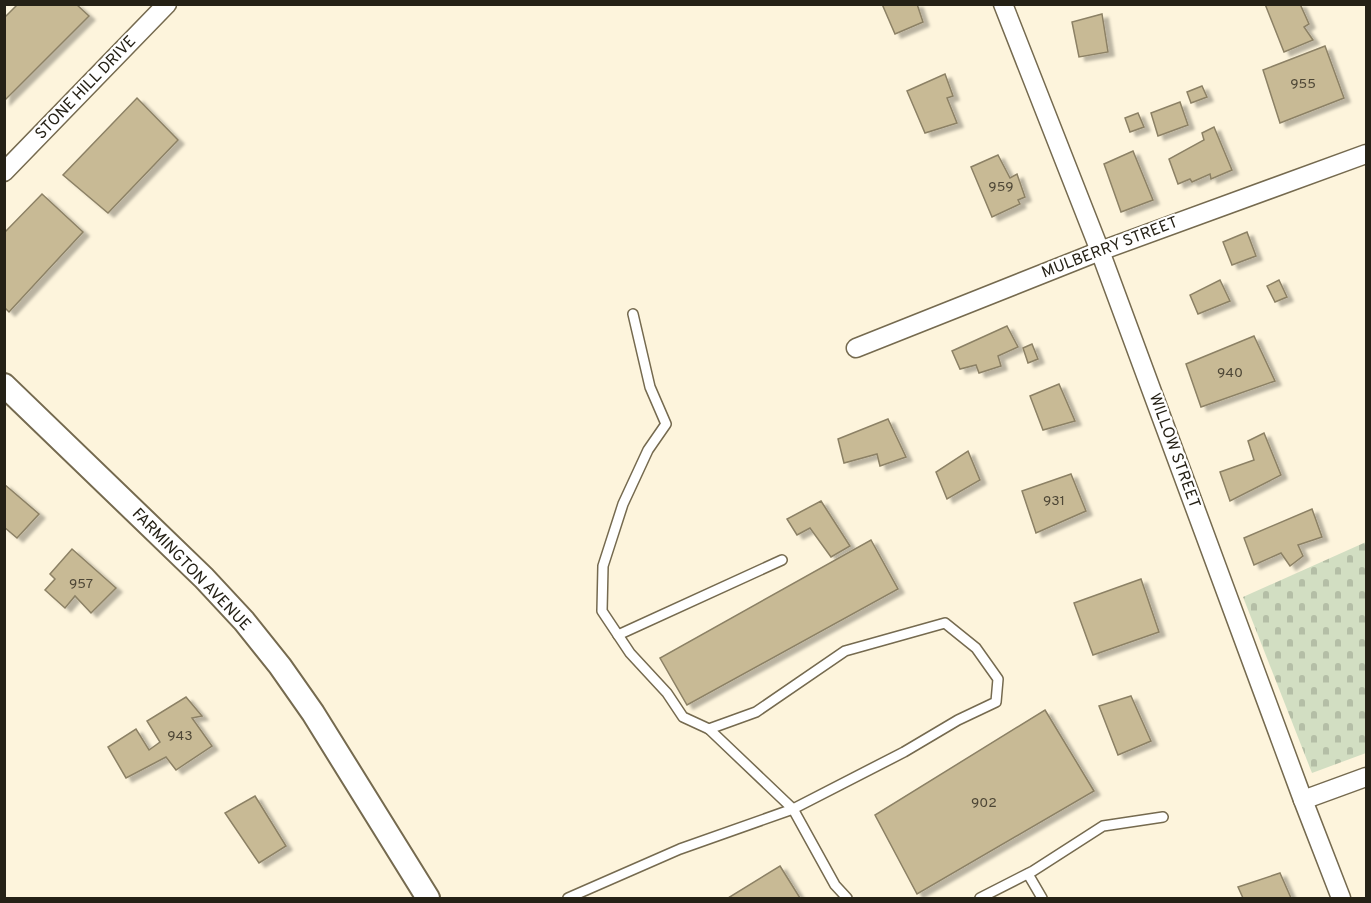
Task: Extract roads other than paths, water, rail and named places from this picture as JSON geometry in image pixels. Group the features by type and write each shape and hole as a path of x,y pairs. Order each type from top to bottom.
{"street":[{"name":"STONE HILL DRIVE","path":"4,172 167,4"},
{"name":"WILLOW STREET","path":"1003,4 1100,251 1341,898"},
{"name":"MULBERRY STREET","path":"856,348 1100,251 1366,154"},
{"name":"FARMINGTON AVENUE","path":"4,385 204,578 244,621 280,666 313,713 428,898"},
{"path":"1303,800 1366,777"}],"lane":[{"path":"633,314 650,387 666,424 648,450 623,504 603,566 602,611 630,653 667,693 683,717 709,729 793,809 835,885 847,898"},
{"path":"618,635 782,560"},
{"path":"567,898 680,849 793,809 996,702 998,680 976,648 945,623 845,651 756,711 709,729"},
{"path":"980,898 1028,874 1103,826 1163,817"},
{"path":"1028,874 1042,898"}]}
